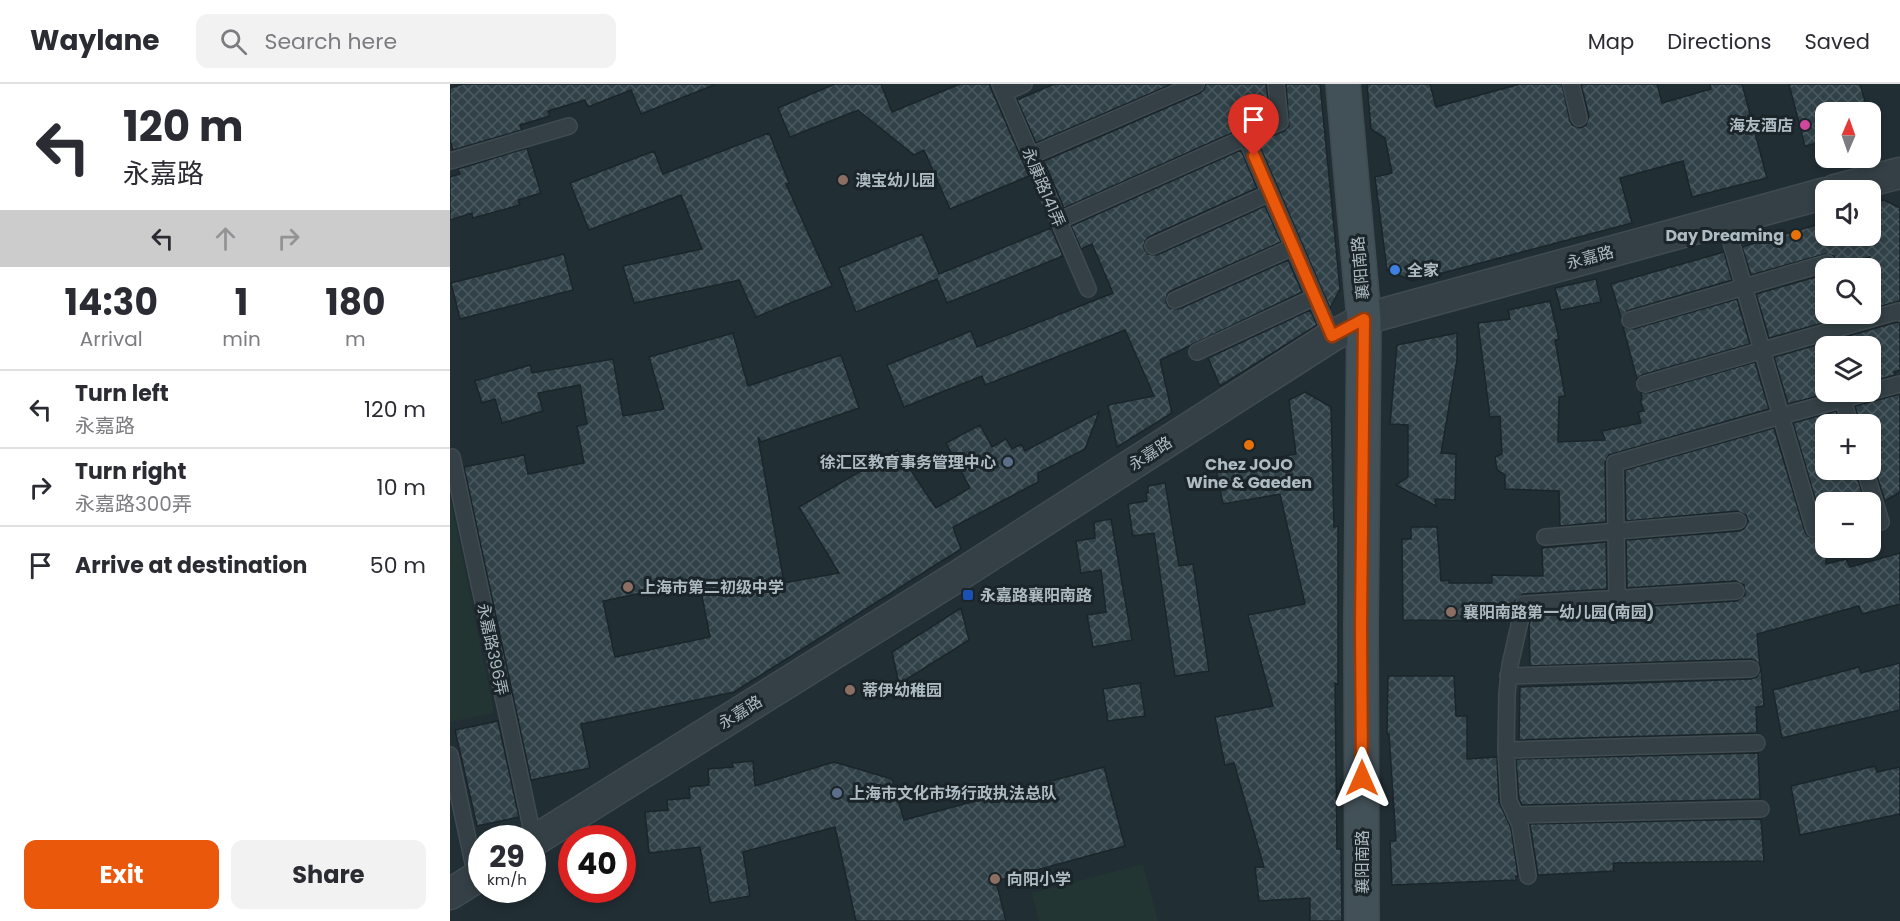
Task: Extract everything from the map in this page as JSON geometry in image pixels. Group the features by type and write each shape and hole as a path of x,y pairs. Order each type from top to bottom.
{"street":[{"name":"襄阳南路","path":"1343,84 1364,319 1361,626 1362,921"},
{"path":"1873,180 1900,173"},
{"name":"永嘉路","path":"546,833 950,581 1332,336 1364,319 1815,196"},
{"path":"450,894 468,883"}],"lane":[{"path":"1002,88 1024,84"},
{"path":"1030,156 1196,84"},
{"path":"1058,221 1280,122 1276,84"},
{"path":"1571,84 1579,118"},
{"name":"永康路141弄","path":"1002,88 1088,289"},
{"path":"450,161 569,126"},
{"path":"1246,138 1332,336"},
{"path":"1153,246 1269,193"},
{"path":"1725,221 1814,529"},
{"path":"1175,300 1293,247"},
{"path":"1630,321 1815,267"},
{"path":"1197,352 1315,297"},
{"path":"1645,384 1899,311 1900,313"},
{"path":"1881,389 1900,384"},
{"path":"1617,597 1615,463 1835,402"},
{"name":"永嘉路396弄","path":"452,457 530,825"},
{"path":"1545,537 1738,521"},
{"path":"1528,876 1520,825 1509,801 1506,750 1508,676 1524,604 1736,591"},
{"path":"1508,676 1751,669"},
{"path":"1506,750 1757,743"},
{"path":"450,755 468,830"},
{"path":"1515,814 1761,809"}],"green space":[{"path":"450,496 494,713 450,722"},
{"path":"1143,864 1158,921 1039,921 1032,893"}],"building":[{"path":"463,84 714,85 641,114 631,90 588,107 585,100 548,111 550,116 520,125 522,130 453,150 450,140 450,88"},
{"path":"835,84 881,84 892,112 960,84 989,84 1029,176 950,209 924,150 914,155 858,110 790,137 778,108"},
{"path":"1054,84 1172,84 1036,143 1017,100"},
{"path":"1206,84 1266,84 1270,116 1064,208 1044,161 1200,93"},
{"path":"1286,84 1320,84 1340,289 1330,308 1258,142 1284,131 1289,126"},
{"path":"1367,84 1430,84 1436,107 1520,84 1562,84 1570,121 1572,125 1581,128 1586,125 1589,116 1581,84 1657,84 1662,103 1711,89 1710,84 1742,84 1767,178 1692,197 1683,161 1620,178 1632,223 1412,281 1387,270 1375,177 1392,173 1385,138 1371,129"},
{"path":"1789,84 1860,84 1865,102 1815,102 1815,144 1805,146"},
{"path":"769,133 789,183 786,184 832,286 756,317 739,280 634,303 623,266 702,249 681,195 589,230 570,183 654,151 663,174"},
{"path":"527,148 541,193 518,200 520,205 473,218 472,213 450,220 450,177 460,174 458,169"},
{"path":"1241,150 1257,188 1149,237 1145,241 1144,249 1148,254 1157,255 1265,206 1281,242 1171,291 1167,295 1166,303 1170,308 1179,309 1288,260 1302,292 1160,360 1172,413 1117,447 1108,405 1154,396 1125,330 985,385 982,376 904,407 887,365 971,331 977,347 1113,293 1092,244 1081,249 1071,226"},
{"path":"1884,200 1900,208 1900,301 1881,306 1881,258 1834,258 1825,254 1751,275 1742,247 1815,225 1815,246 1881,246 1881,201"},
{"path":"1051,228 1063,256 947,303 937,279 856,312 839,268 922,234 939,274"},
{"path":"1724,252 1732,280 1627,311 1621,318 1611,284"},
{"path":"564,254 573,290 460,319 451,283"},
{"path":"1815,277 1815,324 1819,324 1769,338 1756,294"},
{"path":"1596,279 1601,302 1561,310 1555,288"},
{"path":"1737,299 1750,344 1642,375 1637,379 1623,327 1633,329"},
{"path":"1550,301 1559,339 1555,340 1565,396 1559,397 1558,442 1605,440 1602,431 1641,423 1638,412 1644,411 1640,400 1642,400 1641,392 1648,393 1755,362 1769,409 1609,455 1605,463 1606,522 1560,526 1559,491 1505,489 1505,475 1497,470 1495,457 1502,454 1500,416 1490,417 1478,323 1510,319 1508,310"},
{"path":"1310,310 1317,325 1220,386 1208,358"},
{"path":"1900,323 1900,370 1894,372 1895,375 1881,379 1881,336 1848,336"},
{"path":"733,333 748,386 841,355 859,408 761,442 758,437 784,583 839,573 799,507 897,450 936,508 970,488 946,443 980,425 992,447 1006,439 1012,449 1021,444 1025,451 1099,412 1085,449 1038,473 1038,482 953,527 961,549 734,692 581,724 590,768 531,780 464,467 524,455 528,474 584,463 577,426 587,424 580,385 538,393 543,411 502,423 495,399 482,403 475,381 530,365 532,373 613,359 623,416 664,409 649,357","holes":["699,581 710,637 615,657 603,601"]},
{"path":"1457,333 1457,360 1441,453 1456,454 1455,500 1435,499 1436,506 1396,485 1408,477 1408,425 1390,424 1397,345"},
{"path":"1815,345 1815,397 1788,404 1774,357"},
{"path":"1305,392 1331,407 1334,527 1338,526 1338,684 1335,683 1337,849 1341,849 1342,921 1310,921 1310,898 1259,901 1255,867 1264,867 1234,763 1225,765 1215,717 1273,706 1248,615 1305,604 1280,494 1223,504 1216,469 1296,454 1289,400"},
{"path":"1900,394 1900,492 1885,501 1878,480 1881,480 1881,414 1857,414 1855,406 1881,402 1881,399"},
{"path":"1815,417 1815,480 1858,480 1862,492 1815,492 1815,499 1793,423"},
{"path":"1774,428 1808,536 1815,538 1815,558 1826,558 1826,564 1846,559 1850,567 1900,553 1900,604 1862,614 1859,606 1757,634 1760,668 1756,661 1751,659 1530,666 1529,626 1532,613 1737,601 1745,595 1744,585 1735,581 1627,588 1626,540 1739,531 1744,529 1748,521 1746,515 1737,511 1626,521 1625,470"},
{"path":"1165,483 1179,566 1193,564 1209,671 1175,676 1154,533 1133,536 1128,504 1147,501 1148,486"},
{"path":"1111,519 1132,640 1093,647 1087,615 1106,612 1101,570 1081,573 1076,541 1095,538 1094,522"},
{"path":"1411,527 1437,527 1441,581 1449,580 1449,583 1492,583 1492,575 1543,576 1542,548 1606,542 1607,589 1523,594 1515,601 1510,621 1403,620 1402,539 1411,539"},
{"path":"961,608 969,640 899,684 892,652"},
{"path":"1900,663 1900,710 1782,738 1773,690 1859,667 1861,673"},
{"path":"1761,669 1764,706 1756,707 1757,733 1519,740 1520,687 1751,679 1757,677"},
{"path":"1388,676 1454,676 1456,716 1467,716 1467,759 1497,757 1499,802 1511,828 1518,876 1516,880 1392,885 1390,841 1396,841 1389,734 1387,734"},
{"path":"1140,683 1145,716 1108,721 1103,689"},
{"path":"498,721 519,817 477,825 455,730"},
{"path":"1758,753 1760,799 1522,805 1519,799 1516,759"},
{"path":"753,761 755,786 834,762 892,779 904,820 1104,767 1125,846 996,881 1006,921 856,921 835,827 743,852 750,896 710,903 700,847 649,853 645,812 668,810 667,800 690,798 689,787 709,785 708,769 733,767 732,763"},
{"path":"1875,766 1877,772 1900,767 1900,814 1800,835 1791,786"},
{"path":"1761,819 1764,861 1613,863 1614,871 1538,875 1530,824"}],"place":[{"name":"海友酒店","path":"1805,125"},
{"name":"澳宝幼儿园","path":"843,180"},
{"name":"Day Dreaming","path":"1796,235"},
{"name":"全家","path":"1395,270"},
{"name":"Chez JOJO Wine & Gaeden","path":"1249,445"},
{"name":"徐汇区教育事务管理中心","path":"1008,462"},
{"name":"上海市第二初级中学","path":"628,587"},
{"name":"永嘉路襄阳南路","path":"968,595"},
{"name":"襄阳南路第一幼儿园(南园)","path":"1451,612"},
{"name":"蒂伊幼稚园","path":"850,690"},
{"name":"上海市文化市场行政执法总队","path":"837,793"},
{"name":"向阳小学","path":"995,879"}],"route":[{"path":"1254,156 1332,336 1364,319 1362,778"}]}
